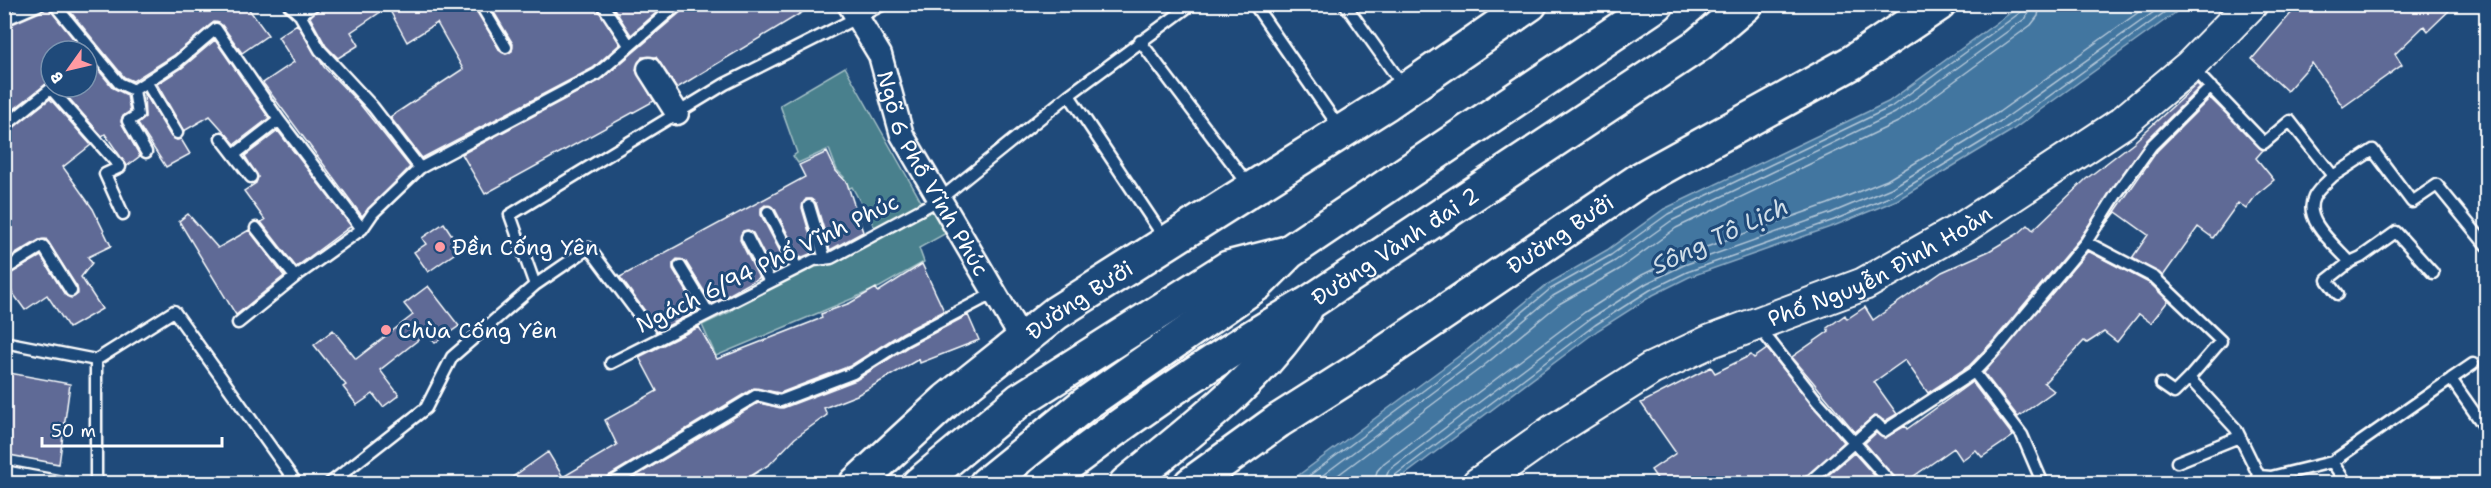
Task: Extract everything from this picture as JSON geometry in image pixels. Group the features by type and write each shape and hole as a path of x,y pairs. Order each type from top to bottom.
{"main road":[{"name":"Đường Bưởi","path":"856,483 947,400 1056,313 1406,91 1530,4"},
{"path":"986,483 1085,404 1257,284 1289,252 1657,4"},
{"name":"Đường Vành đai 2","path":"1042,483 1143,409 1246,339 1309,303 1698,45 1746,4"},
{"path":"1698,45 1762,4"},
{"name":"Đường Bưởi","path":"1191,483 1278,421 1374,360 1641,179 1851,63 1939,4"},
{"name":"Phố Nguyễn Đình Hoàn","path":"1478,483 1553,431 1651,369 1756,324 1864,284 1963,228 2122,123 2200,76 2251,4"},
{"path":"919,483 1020,400 1228,268 1289,252"},
{"path":"1126,483 1223,404 1286,340 1309,303"}],"street":[{"name":"Ngõ 6 Phố Vĩnh Phúc","path":"854,12 880,55 891,88 893,109 902,135 1023,341"},
{"path":"650,69 677,113"}],"lane":[{"path":"4,20 41,4"},
{"path":"54,4 80,39"},
{"path":"288,4 300,15 320,50 373,107 420,168"},
{"path":"300,15 315,4"},
{"path":"480,4 506,47"},
{"path":"602,4 629,45"},
{"path":"535,285 510,215 725,84 854,12 884,4"},
{"name":"Ngách 6/94 Phố Vĩnh Phúc","path":"611,363 797,268 814,260 831,258 940,199 1069,95 1192,4"},
{"path":"1254,4 1342,132"},
{"path":"1345,4 1406,91"},
{"path":"238,324 295,277 362,229 373,213 420,168 597,74 674,6"},
{"path":"134,90 147,83 216,29 279,120 362,229"},
{"path":"1140,41 1253,190"},
{"path":"99,61 119,83 134,90"},
{"path":"1807,483 1876,423 1884,430 1974,372 2008,336 2086,242 2117,193 2200,76 2264,142 2290,121 2333,176"},
{"path":"147,83 177,133"},
{"path":"134,90 138,114 128,121 146,152"},
{"path":"1069,95 1168,244"},
{"path":"4,127 39,99"},
{"path":"61,99 120,167 105,174 123,214"},
{"path":"234,155 279,120"},
{"path":"221,138 251,177"},
{"path":"2350,262 2312,218 2310,206 2314,195 2333,176 2373,150 2412,202 2437,185 2487,245"},
{"path":"808,206 825,259"},
{"path":"768,212 797,268"},
{"path":"256,228 295,277"},
{"path":"2338,294 2327,280 2396,232 2433,273"},
{"path":"747,237 770,282"},
{"path":"2086,242 2155,278 2221,341 2190,378 2174,393 2161,384"},
{"path":"4,270 43,246 71,291"},
{"path":"329,483 426,408 452,357 535,285 589,248 642,319"},
{"path":"680,266 708,312"},
{"path":"609,483 757,396 780,401 853,373 905,340 996,292"},
{"path":"4,342 96,360 174,311 297,483"},
{"path":"1756,324 1817,401 1892,483"},
{"path":"96,360 96,483"},
{"path":"2190,378 2239,436 2256,472 2265,478 2332,462 2473,364"},
{"path":"1974,372 2022,435 2043,483"},
{"path":"2451,379 2487,429"},
{"path":"2177,462 2239,436"},
{"path":"2332,462 2347,483"},
{"path":"4,471 73,483"}],"green space":[{"path":"845,67 922,203 911,212 875,228 852,187 832,196 826,182 844,177 837,170 829,149 798,163 793,156 797,153 780,105"},
{"path":"926,211 936,213 948,232 919,248 924,262 880,287 716,356 702,325 730,312 745,297 812,266 827,265"}],"water":[{"name":"Sông Tô Lịch","path":"2021,5 2186,5 2011,131 1897,200 1836,225 1689,277 1653,295 1598,330 1394,483 1288,483 1467,350 1546,285 1607,250 1664,209 1888,102"}],"building":[{"path":"64,4 245,4 268,35 242,53 222,25 214,22 173,56 133,81 124,77 99,47 99,39 93,39"},
{"path":"322,4 473,4 500,51 506,54 512,51 513,44 489,4 595,4 620,44 593,68 422,158 390,117 463,69 437,23 407,42 388,7 351,32 359,45 338,58 326,46 310,17"},
{"path":"611,4 666,4 631,35"},
{"path":"685,4 816,4 677,88 656,57 642,57 636,70 654,101 485,194 462,154 601,80 683,10"},
{"path":"2299,4 2456,4 2428,31 2424,26 2395,54 2402,65 2343,107 2312,63 2287,91 2252,59"},
{"path":"48,7 73,39 39,39 39,89 4,117 4,27"},
{"path":"297,24 324,67 359,103 410,167 362,216 263,83 294,62 278,37"},
{"path":"215,40 269,118 235,144 210,116 184,131 157,84 182,68"},
{"path":"99,71 113,88 127,95 130,111 122,117 121,122 140,156 127,166 105,134 102,136 70,99 99,99"},
{"path":"2197,84 2200,87 2145,142 2080,238 1995,339 1969,366 1928,393 1905,360 1874,382 1897,414 1885,421 1874,416 1855,432 1792,357 1829,331 1827,328 1845,315 1847,319 1865,307 1873,320 1942,272 1989,251 2028,225 2033,230 2086,179 2134,142"},
{"path":"144,92 171,137 181,139 190,154 166,167 138,124 145,118"},
{"path":"2210,98 2263,150 2256,158 2274,180 2257,194 2246,209 2238,203 2213,238 2198,227 2163,276 2132,258 2148,235 2116,212 2103,229 2157,151"},
{"path":"50,99 91,145 63,167 93,209 111,246 88,257 92,263 81,277 102,309 69,328 47,295 25,310 4,281 4,277 41,256 65,295 72,298 78,294 77,287 46,239 39,240 4,261 4,134"},
{"path":"278,131 351,226 296,267 261,222 265,220 244,191 256,183 258,177 245,156"},
{"path":"827,152 836,171 847,183 863,232 830,250 816,203 811,199 806,199 802,208 815,252 800,258 775,209 765,205 761,208 761,215 787,265 773,272 753,233 748,230 743,231 740,240 759,278 712,304 686,262 677,259 673,263 673,269 698,310 656,332 649,322 648,315 620,277 805,177 799,165"},
{"path":"188,214 218,248 249,230 284,276 236,315 179,221"},
{"name":"Đền Cống Yên","path":"444,223 461,249 428,272 414,252 426,244 422,238"},
{"path":"2088,251 2151,284 2168,301 2151,323 2139,314 2117,342 2104,332 2087,343 2084,341 2044,383 2054,391 2018,417 1984,373"},
{"path":"922,264 944,311 902,333 850,366 780,393 754,388 605,478 602,483 504,483 548,452 563,477 617,445 605,420 657,391 639,357 699,327 717,359 822,318 821,314 850,303 876,288 878,292"},
{"path":"428,286 459,326 435,343 427,333 380,370 399,395 383,407 373,394 357,405 343,387 346,385 314,345 333,330 356,359 413,315 404,304"},
{"path":"968,315 979,340 920,363 919,359 857,395 824,408 827,415 795,438 770,464 740,483 624,483 758,403 783,408 856,380 909,346"},
{"path":"1767,349 1844,442 1800,483 1660,483 1651,470 1676,453 1641,403 1711,367 1715,373 1751,355 1754,358"},
{"path":"4,372 70,384 59,464 4,454"},
{"path":"1972,382 2013,436 1982,457 1976,450 1962,460 1954,448 1904,483 1899,483 1865,443 1876,433 1885,438 1905,426 1907,429"},
{"path":"1854,453 1881,483 1819,483"}],"place":[{"name":"Đền Cống Yên","path":"440,247"},
{"name":"Chùa Cống Yên","path":"386,330"}]}
